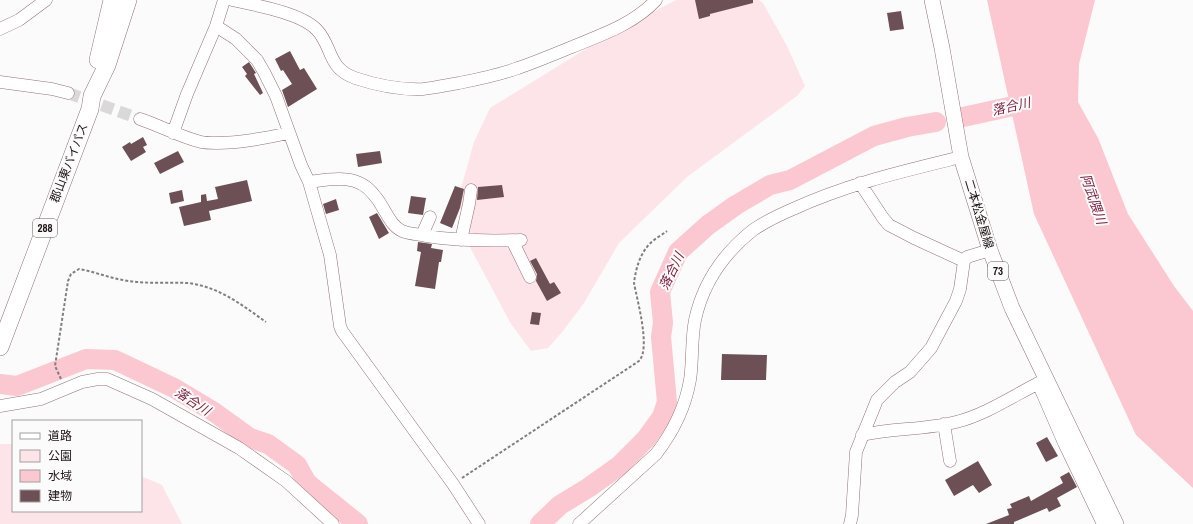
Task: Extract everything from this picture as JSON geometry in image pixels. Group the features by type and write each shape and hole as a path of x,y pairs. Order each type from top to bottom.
{"highway":[{"path":"91,102 98,58 112,0"},
{"name":"郡山東バイパス","path":"0,348 106,64 128,0"}],"main road":[{"name":"二本松金屋線","path":"932,0 961,157 990,250 1042,381 1116,524"}],"street":[{"path":"0,29 19,20 46,0"},
{"path":"173,133 187,94 216,26 224,0"},
{"path":"232,0 275,10 304,20 317,29 335,64 343,72 349,75 385,86 424,89 486,78 518,69 626,23 656,0"},
{"path":"216,26 236,39 257,60 276,96 309,182 330,255 342,331 453,484 479,524"},
{"path":"0,82 52,89 68,93"},
{"path":"140,119 202,143 230,143 257,140 289,133"},
{"path":"579,524 656,454 678,422 684,406 690,380 695,321 706,287 714,271 726,256 753,230 806,203 860,183 961,157"},
{"path":"309,182 340,178 348,179 368,188 374,194 394,225 402,230 422,235 461,240 516,240 530,277"},
{"path":"860,183 889,225 964,261"},
{"path":"461,240 471,190"},
{"path":"422,235 430,217"},
{"path":"850,524 852,515 856,452 877,400 895,382 910,372 931,348 956,301 960,289 964,261 967,257 972,254 990,250"},
{"path":"0,406 41,399 82,382 107,379 152,399 239,448 286,481 333,524"},
{"path":"862,435 881,431 956,422 984,412 1042,381 1067,450 1103,524"},
{"path":"944,424 950,461"}],"path":[{"path":"453,484 639,361 642,357 645,346 634,282 635,273 639,260 653,240 668,232"},
{"path":"60,376 55,366 68,281 72,274 79,269 128,281 198,285 221,293 234,300 266,322"}],"green space":[{"path":"676,0 759,0 763,3 787,46 805,86 797,96 687,177 619,243 584,303 548,348 531,351 511,324 471,249 458,199 474,142 490,108 607,36"},
{"path":"0,444 12,444 12,512 142,512 142,476 162,485 182,524 0,524"}],"water":[{"name":"阿武隈川","path":"987,0 1095,0 1079,64 1078,102 1098,138 1128,214 1174,286 1193,311 1193,488 1136,435 1034,214"}],"building":[{"path":"695,0 753,0 753,3 710,14 710,16 699,19"},
{"path":"901,11 904,29 890,31 887,13"},
{"path":"290,51 300,70 304,68 317,89 288,107 282,90 292,84 283,70 281,71 275,59"},
{"path":"249,62 256,73 254,74 263,93 260,95 245,76 247,74 242,67"},
{"path":"143,137 147,145 143,147 146,152 131,161 122,147"},
{"path":"178,151 184,162 160,174 154,163"},
{"path":"380,151 382,163 358,167 356,154"},
{"path":"247,180 252,201 209,211 211,220 184,226 179,207 201,202 201,195 206,194 207,201 218,199 215,187"},
{"path":"502,185 504,197 477,200 478,187"},
{"path":"455,186 464,189 460,208 452,228 440,223"},
{"path":"182,190 184,201 171,204 169,193"},
{"path":"411,196 426,198 423,215 408,213"},
{"path":"336,199 339,210 326,214 323,204"},
{"path":"377,213 389,233 379,239 369,217"},
{"path":"418,242 432,244 431,248 443,250 441,262 439,262 435,289 415,286 421,252 417,251"},
{"path":"536,258 550,284 554,282 561,293 547,301 536,281 537,274 530,261"},
{"path":"532,312 541,313 539,325 530,324"},
{"path":"722,354 767,355 766,380 721,380"},
{"path":"1047,437 1058,456 1046,462 1036,443"},
{"path":"978,461 992,485 979,493 973,485 954,496 945,480"},
{"path":"1069,472 1077,487 1057,498 1061,506 1049,512 1047,508 1014,522 1014,524 986,524 1009,515 1007,509 1012,508 1010,504 1029,496 1031,501 1063,483 1060,477"}],"waterway":[{"name":"落合川","path":"963,117 1036,101"},
{"name":"落合川","path":"540,524 560,505 588,488 619,466 646,439 662,417 667,402 661,337 663,323 660,292 678,252 708,225 736,205 770,185 790,180 874,136 907,127 936,122"},
{"name":"落合川","path":"0,384 17,386 86,359 115,360 174,388 214,412 250,438 268,444 297,465 307,483 358,524"}],"tunnel":[{"path":"68,93 140,119"}]}
